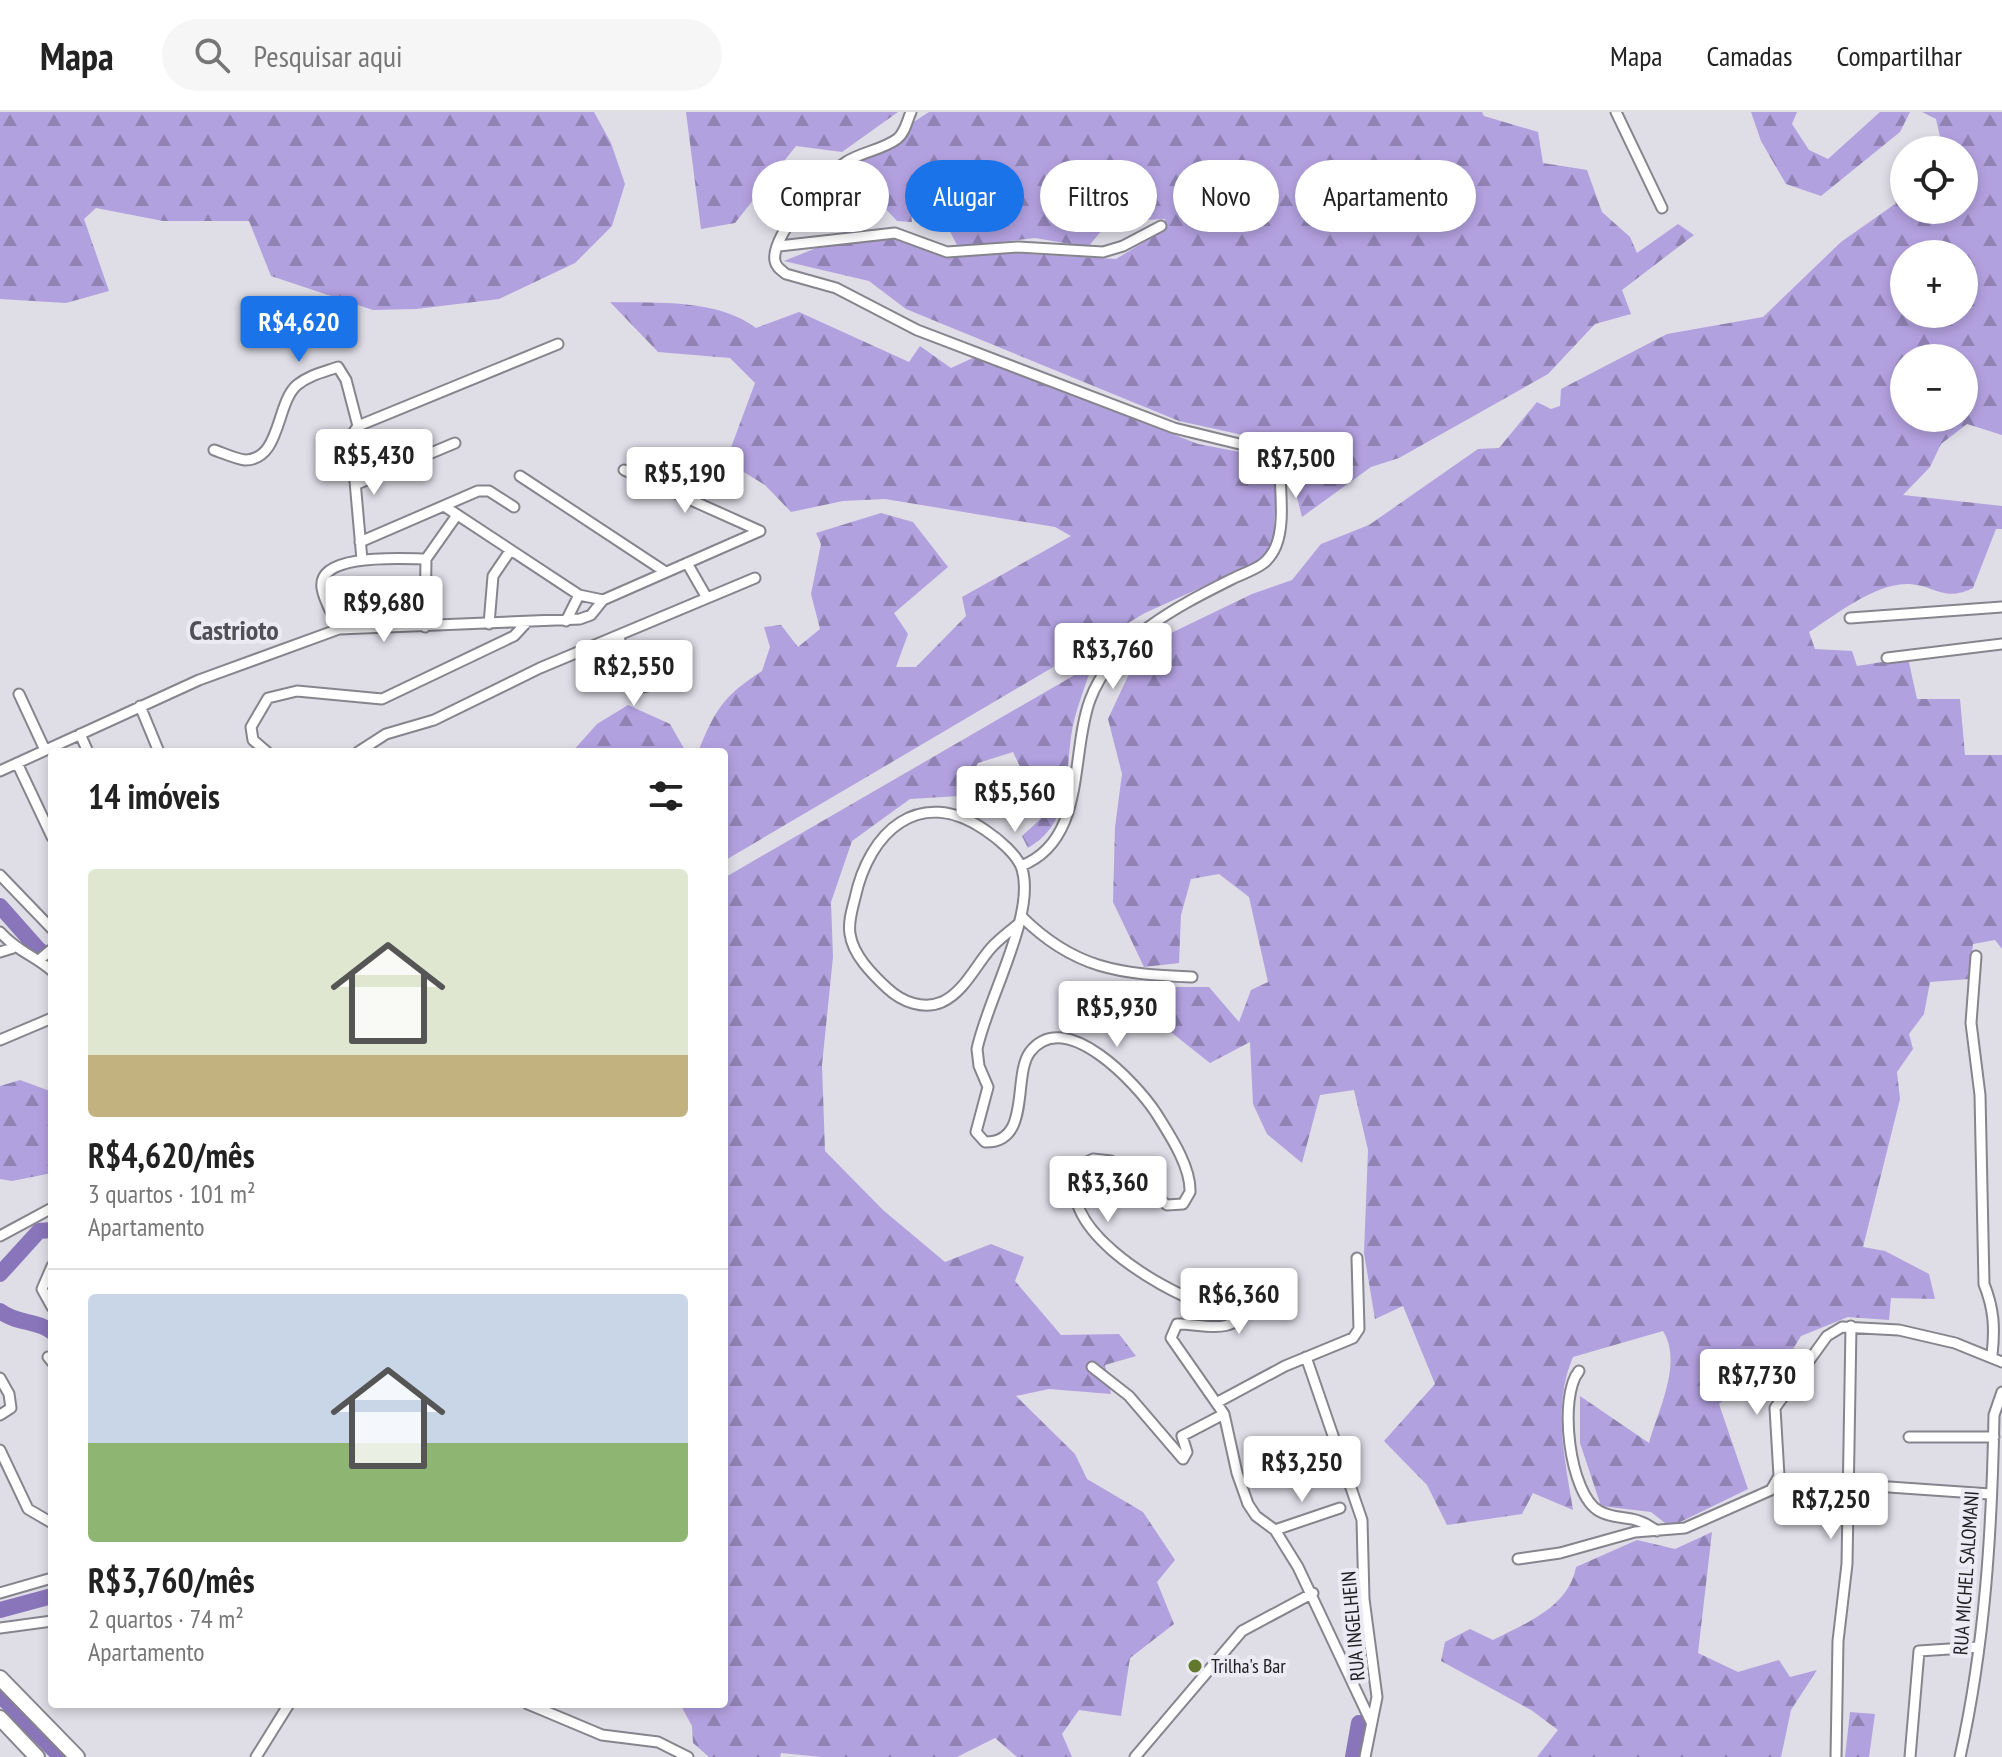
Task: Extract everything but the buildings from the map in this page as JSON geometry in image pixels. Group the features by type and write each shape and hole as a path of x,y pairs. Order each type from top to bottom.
{"main road":[{"path":"0,1678 77,1757"},
{"path":"0,1718 37,1757"},
{"path":"24,1743 43,1722"}],"street":[{"path":"911,112 896,139 847,161 818,187 797,212 774,260 786,274 836,288 917,330 1174,428 1264,450 1280,468 1279,534 1268,562 1155,622 1116,655 1089,701 1073,791 1058,834 1033,862 1021,866"},
{"path":"1616,112 1662,208"},
{"path":"779,246 887,233 947,252 1018,247 1103,252 1123,246 1161,226"},
{"path":"362,560 351,436 358,426 558,344"},
{"path":"214,450 245,460 258,456 273,438 285,403 295,387 309,377 338,367 343,371 358,426"},
{"path":"357,484 455,443"},
{"path":"49,748 199,680 339,629 566,621 591,615 603,600 760,531 624,470"},
{"path":"520,476 664,571"},
{"path":"360,542 484,490 514,507"},
{"path":"444,506 579,595 603,600"},
{"path":"425,627 426,559 457,515"},
{"path":"489,624 493,576 510,551"},
{"path":"339,629 322,590 322,580 336,567 362,560 426,559"},
{"path":"687,563 707,598"},
{"path":"364,748 386,734 434,720 540,668 755,578"},
{"path":"566,621 579,595"},
{"path":"1850,618 2002,607"},
{"path":"262,748 253,740 251,727 268,698 297,691 382,699 514,636 527,622"},
{"path":"619,637 633,689 648,686"},
{"path":"1887,658 2002,644"},
{"path":"19,694 45,750"},
{"path":"140,706 157,748"},
{"path":"80,734 86,748"},
{"path":"0,771 48,749"},
{"path":"17,763 48,829"},
{"path":"1019,920 992,947 963,985 944,1001 928,1005 918,1005 895,995 879,980 860,958 850,937 849,925 858,883 869,856 892,825 906,817 939,813 973,822 1006,848 1021,866 1025,896 1019,920 977,1049 979,1066 988,1087 976,1132 985,1142 1000,1140 1008,1132 1018,1110 1027,1056 1048,1038 1069,1039 1090,1048 1139,1090 1187,1172 1191,1186 1189,1198 1178,1207 1167,1205 1111,1161 1101,1158 1081,1165 1074,1190 1089,1226 1099,1240 1124,1260 1207,1305 1244,1303 1244,1312 1220,1327 1177,1324 1170,1334 1218,1402 1248,1504 1256,1516 1275,1530 1313,1593 1371,1722"},
{"path":"0,875 17,888 48,924"},
{"path":"1019,920 1069,954 1138,975 1192,977"},
{"path":"0,932 13,948 41,959 48,967"},
{"path":"0,952 13,948"},
{"path":"41,959 48,953"},
{"path":"1976,956 1971,1023 1980,1095 1984,1284 1992,1306 1995,1329 1992,1355"},
{"path":"0,1040 48,1020"},
{"path":"0,1236 48,1210"},
{"path":"1218,1402 1306,1357 1346,1343 1359,1329 1357,1258"},
{"path":"48,1275 42,1289 48,1300"},
{"path":"1836,1757 1838,1641 1847,1564 1851,1326"},
{"path":"1518,1559 1560,1553 1619,1535 1685,1528 1760,1496 1777,1484 1775,1408 1827,1336 1851,1326 1899,1330 1992,1355 2002,1362"},
{"name":"RUA INGELHEIN","path":"1306,1357 1362,1520 1364,1599 1377,1697 1365,1757"},
{"path":"1092,1367 1129,1396 1183,1459 1187,1452 1182,1436 1224,1414"},
{"path":"1579,1371 1572,1389 1569,1437 1583,1495 1601,1513 1635,1517 1657,1531"},
{"path":"0,1378 9,1394 11,1408 0,1415"},
{"name":"RUA MICHEL SALOMANI","path":"1960,1757 1979,1647 1988,1551 1994,1415 2002,1392"},
{"path":"1909,1437 1994,1437"},
{"path":"0,1450 28,1509 48,1521"},
{"path":"1889,1487 1990,1494"},
{"path":"1275,1530 1340,1508"},
{"path":"1988,1551 2002,1552"},
{"path":"0,1593 48,1579"},
{"path":"1135,1757 1242,1631 1313,1593"},
{"path":"0,1628 48,1622"},
{"path":"1910,1757 1919,1651 1979,1647"},
{"path":"256,1757 287,1708"},
{"path":"538,1708 602,1735 658,1742 688,1757"}],"green space":[{"path":"0,112 594,112 611,143 625,184 612,226 575,263 499,299 416,309 373,310 271,276 249,221 163,221 96,208 84,219 109,291 66,303 0,299"},
{"path":"686,112 898,112 842,152 796,146 785,160 752,160 752,202 735,223 701,229"},
{"path":"929,112 1482,112 1484,116 1538,132 1543,163 1587,170 1602,212 1630,237 1637,253 1678,224 1694,235 1622,290 1631,314 1595,324 1548,374 1399,458 1371,467 1302,517 1286,454 1270,441 1179,421 906,309 869,281 784,261 821,246 896,231 947,257 1013,253 1116,259 1164,230 1165,219 1157,219 1157,160 1040,160 1040,232 1100,232 1088,247 1035,238 958,247 950,232 1024,232 1024,160 905,160 905,222 897,221 889,212 889,160 855,160"},
{"path":"1751,112 1797,112 1792,124 1809,150 1828,159 1880,112 1910,112 1900,132 1890,136 1890,140 1821,196 1786,184 1761,141"},
{"path":"1922,112 2002,112 2002,435 1978,427 1978,344 1890,344 1890,432 1957,432 1941,444 1930,467 1903,495 2002,506 2002,529 1996,529 1973,588 1954,594 1916,585 1893,586 1867,595 1809,632 1815,649 1852,651 1857,666 1908,658 1917,699 1960,699 1965,755 2002,755 2002,949 1995,940 1973,944 1969,979 1930,982 1924,1014 1909,1034 1913,1049 1897,1072 1900,1099 1863,1247 1885,1251 1929,1274 1935,1299 1891,1298 1889,1320 1848,1317 1801,1336 1764,1396 1738,1386 1719,1404 1748,1489 1670,1527 1651,1512 1601,1506 1580,1443 1580,1396 1649,1443 1670,1372 1669,1344 1663,1331 1573,1357 1563,1394 1562,1433 1573,1510 1533,1493 1522,1514 1447,1525 1427,1485 1384,1441 1435,1384 1403,1306 1375,1319 1364,1253 1368,1150 1354,1090 1320,1095 1302,1163 1267,1134 1253,1104 1250,1042 1210,1063 1148,1014 1136,987 1209,987 1239,1022 1251,990 1268,982 1249,897 1219,874 1191,879 1181,915 1179,963 1144,967 1113,902 1115,827 1122,774 1108,719 1128,676 1169,634 1252,594 1292,580 1321,544 1369,525 1478,449 1499,448 1537,402 1551,409 1560,406 1561,389 1667,334 1763,317 1841,242 1890,208 1890,224 1978,224 1978,136 1940,136 1936,119"},
{"path":"610,302 705,307 741,319 756,328 799,312 909,362 920,346 951,368 975,357 1198,444 1271,458 1277,467 1273,550 1257,562 1145,613 728,859 728,748 700,748 722,705 738,688 762,671 770,647 764,627 781,625 798,647 820,629 811,594 821,544 816,533 881,513 913,522 948,567 894,613 908,634 896,667 916,667 966,616 962,597 1071,536 1055,527 885,499 843,501 791,512 765,485 726,461 755,383 730,358 658,352"},
{"path":"1092,665 1072,728 1066,784 1059,813 1042,838 1028,848 1022,836 1046,814 1045,787 1023,773 1013,752 978,763 959,796 910,799 852,841 831,902 833,957 822,1065 825,1151 883,1210 945,1262 991,1244 1024,1257 1015,1281 1061,1335 1119,1334 1136,1356 1105,1365 1111,1394 1049,1389 1016,1396 1075,1454 1087,1479 1143,1512 1175,1560 1157,1582 1174,1624 1130,1658 1121,1716 1079,1710 1062,1734 1072,1757 1017,1757 995,1738 957,1757 822,1757 781,1753 780,1757 709,1757 693,1743 692,1726 682,1708 728,1708 728,876"},
{"path":"628,705 670,724 684,748 576,748 597,724"},
{"path":"20,1080 48,1090 48,1174 12,1181 0,1179 0,1086"},
{"path":"1712,1532 1698,1653 1738,1672 1779,1660 1790,1677 1817,1670 1791,1710 1781,1757 1537,1757 1558,1730 1531,1710 1441,1661 1445,1642 1470,1629 1493,1640 1544,1612 1565,1593 1576,1567 1637,1540 1675,1549"},
{"path":"1850,1712 1875,1714 1869,1757 1845,1757"}],"waterway":[{"path":"0,906 39,950 48,956"},
{"path":"0,1274 39,1231 48,1230"},
{"path":"0,1311 48,1329"},
{"path":"0,1610 48,1597"},
{"path":"0,1695 61,1757"},
{"path":"1353,1757 1359,1723"}],"place":[{"name":"Trilha's Bar","path":"1195,1666"}],"district":[{"name":"Castrioto","path":"234,630"}]}
